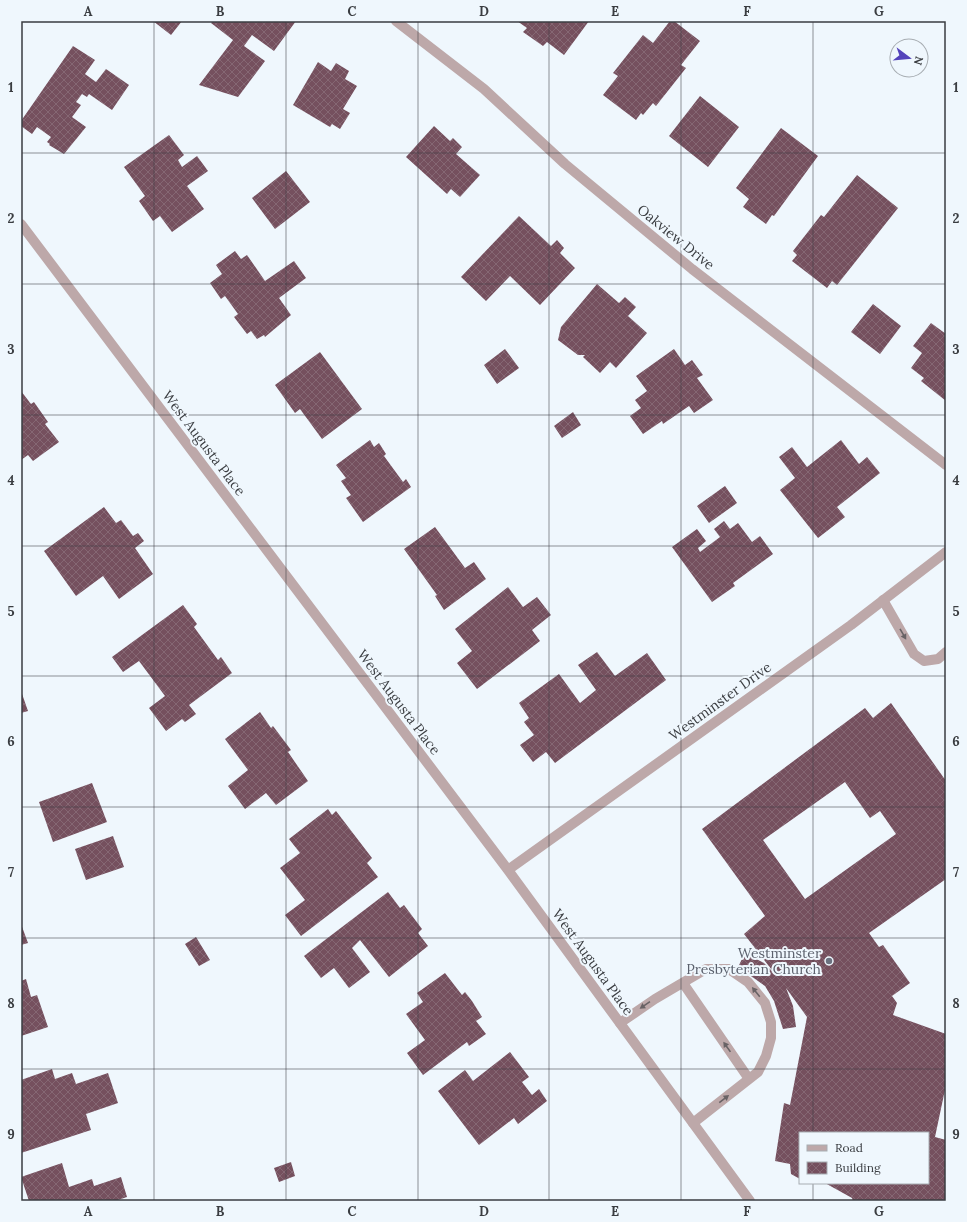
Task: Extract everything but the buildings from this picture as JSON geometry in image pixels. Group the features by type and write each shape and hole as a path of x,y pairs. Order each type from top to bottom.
{"street":[{"name":"Oakview Drive","path":"396,21 484,89 565,164 692,269 946,465"},
{"name":"West Augusta Place","path":"21,224 508,870 750,1201"},
{"name":"Westminster Drive","path":"508,870 851,625 946,552"},
{"path":"883,600 914,654 924,662 938,659 946,652"},
{"path":"620,1023 655,998 706,969 729,969 748,982 764,1003 771,1022 771,1038 766,1056 758,1072 693,1123"},
{"path":"683,983 749,1079"}],"place":[{"name":"Westminster Presbyterian Church","path":"829,961"}]}
